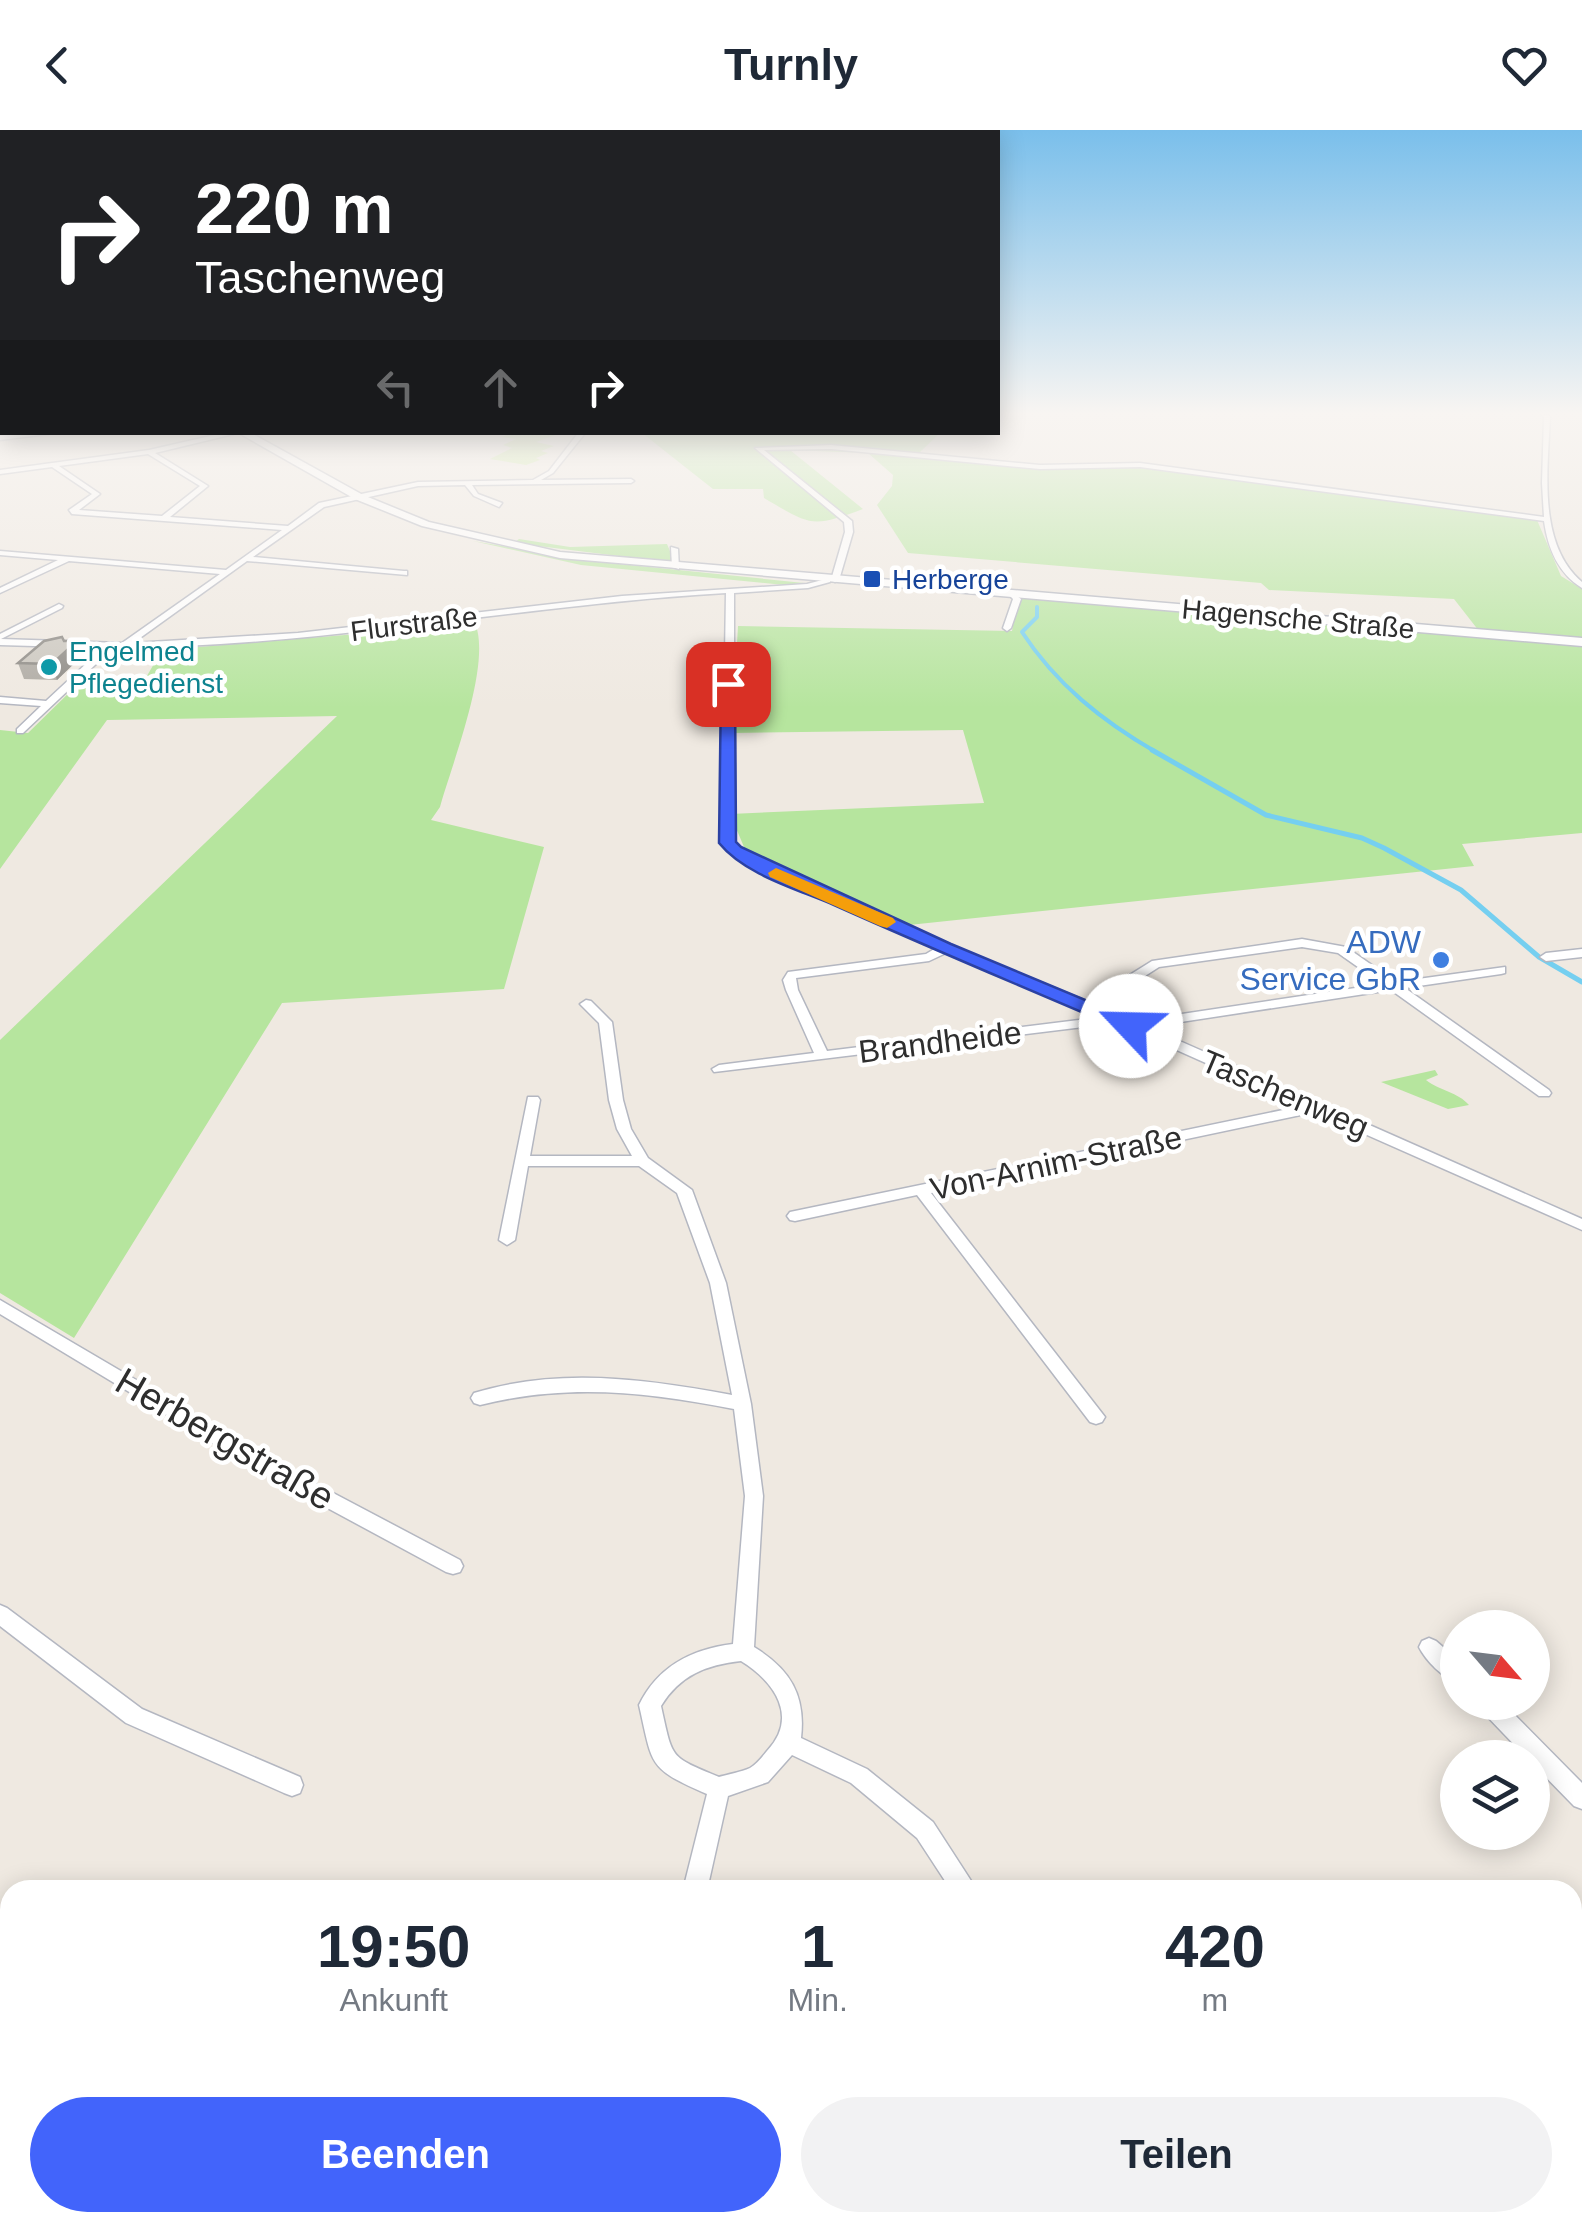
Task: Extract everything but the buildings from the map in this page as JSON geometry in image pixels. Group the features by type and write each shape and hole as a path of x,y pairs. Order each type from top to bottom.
{"street":[{"path":"73,512 289,528"},
{"path":"163,519 172,512"},
{"path":"126,644 311,512"},
{"name":"Hagensche Straße","path":"396,512 507,546 560,556 1582,642"},
{"path":"831,580 849,532 848,521 837,512"},
{"path":"1493,512 1545,519"},
{"path":"1545,512 1568,578 1582,586"},
{"path":"674,549 676,567"},
{"path":"0,553 226,572"},
{"path":"0,591 70,557"},
{"path":"246,559 404,573"},
{"name":"Flurstraße","path":"0,640 110,648 372,630 661,595 808,586 831,580"},
{"name":"Taschenweg","path":"730,590 728,843 768,870 1098,1010 1582,1225"},
{"path":"1007,628 1018,599 1013,595"},
{"path":"0,640 58,606"},
{"path":"20,731 110,648"},
{"path":"0,700 47,704"},
{"path":"1098,1010 1124,984 1156,964 1302,944 1342,950 1544,1093"},
{"name":"Brandheide","path":"822,1056 792,990 792,975 928,957 945,948"},
{"path":"1546,957 1582,954"},
{"name":"Brandheide","path":"720,1068 1124,1022 1501,970"},
{"path":"586,1004 605,1022 624,1129 642,1161 684,1190 718,1284 742,1404 754,1508 743,1652"},
{"path":"507,1240 533,1100"},
{"name":"Von-Arnim-Straße","path":"794,1216 1318,1108"},
{"path":"522,1161 642,1161"},
{"path":"922,1191 1096,1417"},
{"name":"Herbergstraße","path":"0,1306 277,1472 453,1566"},
{"path":"480,1398 507,1390 558,1384 636,1384 742,1404"},
{"path":"0,1614 134,1716 292,1785"},
{"path":"1429,1648 1440,1658"},
{"path":"743,1652 764,1665 784,1687 793,1715 789,1743 760,1776 719,1788 673,1768 661,1754 650,1705 664,1680 690,1664 743,1652"},
{"path":"1505,1720 1582,1798"},
{"path":"789,1743 859,1776 925,1830 958,1880"},
{"path":"697,1880 719,1788"}],"green space":[{"path":"789,512 853,512 821,521"},
{"path":"882,512 1479,512 1537,520 1561,576 1582,589 1582,640 1479,631 1454,599 1269,590 1261,583 908,553"},
{"path":"519,539 570,547 667,544 675,563 514,543"},
{"path":"473,541 591,561 804,583 784,585 581,565"},
{"path":"1018,598 1582,645 1582,833 1462,844 1474,866 909,925 747,854 730,814 984,803 963,730 732,733 738,626 1012,631"},
{"path":"473,619 479,658 475,684 440,807 431,820 544,847 504,989 282,1003 74,1338 0,1293 0,1040 337,716 107,720 0,869 0,730 28,733 78,684 144,681 162,650 369,633"},
{"path":"1435,1070 1438,1075 1426,1080 1469,1105 1448,1109 1381,1082"}],"waterway":[{"path":"1037,607 1037,617 1022,632 1035,651 1082,700 1156,752"},
{"path":"1152,750 1266,815 1362,838 1384,848 1461,890 1539,957 1582,982"}],"slow traffic":[{"path":"776,873 887,922"}],"place":[{"name":"Herberge","path":"872,579"},
{"name":"Engelmed Pflegedienst","path":"49,667"},
{"name":"ADW Service GbR","path":"1441,960"}],"route":[{"path":"728,684 728,843 735,851 768,870 1131,1026"}]}
